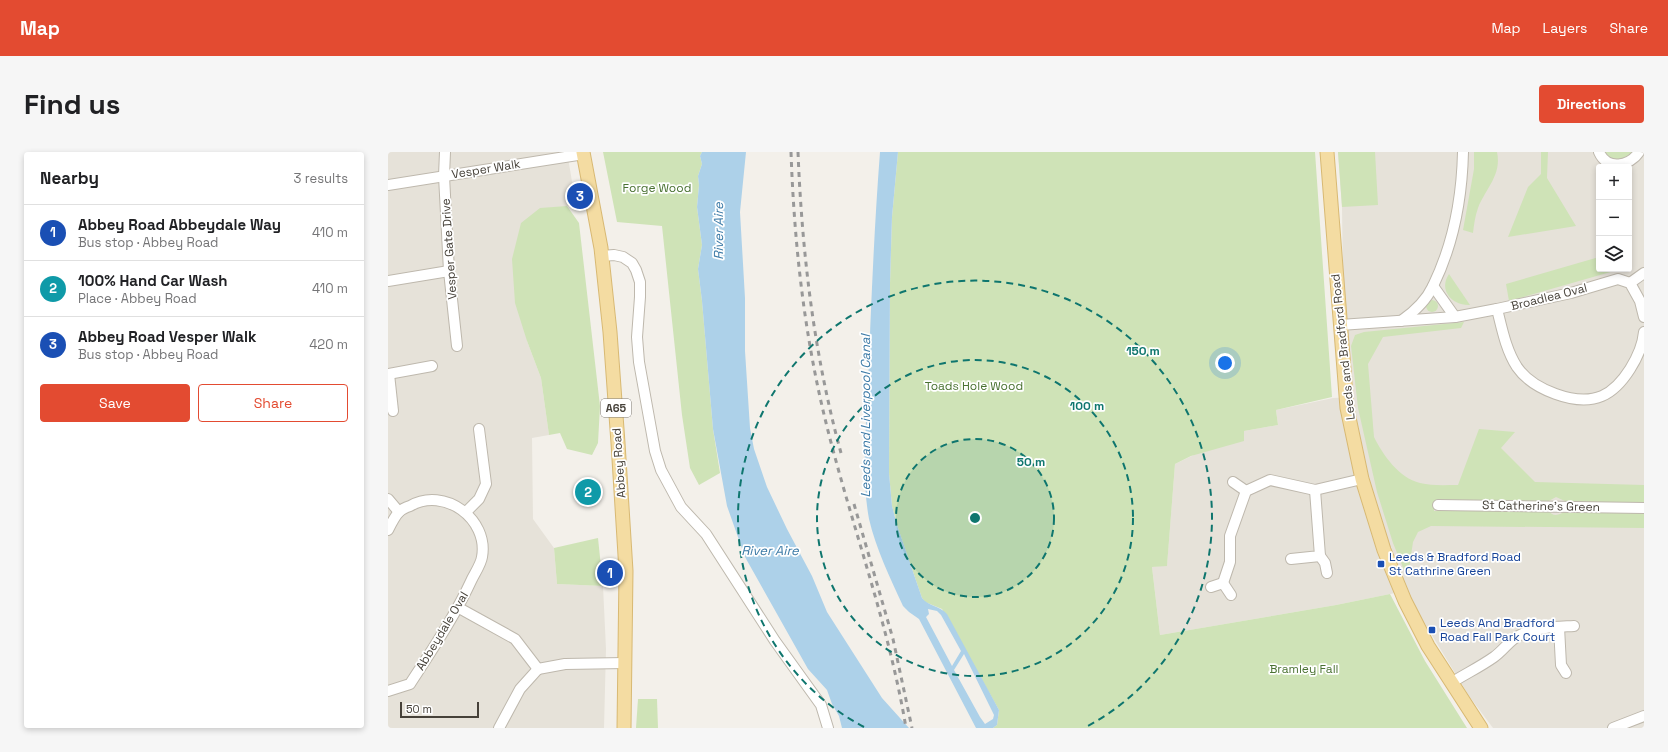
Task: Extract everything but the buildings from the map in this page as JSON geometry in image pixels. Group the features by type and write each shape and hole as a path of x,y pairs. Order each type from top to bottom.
{"main road":[{"name":"Leeds and Bradford Road","path":"1327,152 1346,408 1362,479 1394,577 1428,646 1481,728"},
{"name":"Abbey Road","path":"583,153 602,256 611,339 625,555 626,663 624,728"}],"street":[{"name":"Vesper Gate Drive","path":"444,152 449,271 457,346"},
{"path":"1401,321 1414,311 1433,286 1446,251 1458,205 1463,152"},
{"path":"1599,152 1606,161 1620,165 1628,163 1634,159 1639,152"},
{"name":"Vesper Walk","path":"388,185 583,153"},
{"path":"602,256 614,255 623,257 632,263 640,282 637,337 639,362 655,451 661,470 682,508 706,534 775,641 821,705 828,728"},
{"path":"388,281 449,271"},
{"path":"1644,273 1630,283 1640,301 1644,318"},
{"name":"Broadlea Oval","path":"1630,283 1618,279 1571,293 1497,310 1508,349 1518,368 1539,386 1551,393 1569,398 1585,400 1602,396 1619,383 1632,366 1644,339"},
{"path":"1433,286 1455,317"},
{"path":"1340,325 1455,317 1497,310"},
{"path":"393,411 389,374 432,366"},
{"path":"466,512 479,499 486,484 479,429"},
{"path":"1210,588 1222,583 1230,562 1230,536 1246,491 1270,480 1315,490 1362,479"},
{"path":"1233,482 1246,491"},
{"path":"1315,490 1320,556 1325,563 1327,573"},
{"path":"388,499 399,512"},
{"name":"Abbeydale Oval","path":"388,530 399,512 417,502 435,500 449,502 466,512 476,524 482,540 482,558 459,608 410,684 388,691"},
{"name":"St Catherine's Green","path":"1438,505 1644,508"},
{"path":"1291,559 1320,556"},
{"path":"1222,583 1231,595"},
{"path":"459,608 515,639 538,669"},
{"path":"1451,683 1493,658 1504,649 1512,638 1537,629 1574,626"},
{"path":"1559,627 1561,665 1566,673"},
{"path":"500,728 520,689 538,669 565,664 626,663"},
{"path":"1613,728 1644,716"}],"shaded area":[{"path":"388,152 567,152 576,205 567,206 527,341 541,378 549,435 532,438 533,519 554,548 557,584 603,586 606,649 604,728 388,728"},
{"path":"1338,152 1644,152 1644,728 1493,728 1469,696 1405,591 1336,605 1160,635 1152,567 1167,565 1175,464 1244,431 1278,425 1276,410 1333,398 1354,397 1343,287 1342,207"}],"green space":[{"name":"Forge Wood","path":"603,152 702,152 700,156 702,164 698,176 699,185 697,207 702,245 698,269 713,429 720,473 699,485 690,468 682,415 662,226 617,222"},
{"path":"898,152 1315,152 1332,397 1276,410 1278,425 1244,431 1244,441 1191,456 1175,464 1167,566 1152,567 1160,635 1336,605 1390,594 1425,661 1467,728 993,728 997,725 999,710 942,609 925,602 922,598 892,506 889,473 890,283 892,217"},
{"path":"1338,152 1375,152 1378,205 1342,207"},
{"path":"1474,152 1497,152 1498,160 1495,175 1478,208 1473,233 1463,230 1474,169"},
{"path":"1541,152 1548,152 1547,178 1576,226 1508,237 1528,187 1541,174"},
{"path":"1603,152 1636,152 1634,155 1614,161"},
{"path":"567,206 579,223 600,406 598,443 592,455 567,449 560,433 549,435 541,378 515,303 512,259 521,223 540,208"},
{"path":"1596,258 1596,272 1610,272 1509,301 1506,284"},
{"path":"1449,274 1470,305 1458,303 1449,296 1445,286"},
{"path":"1430,300 1434,300 1438,306 1434,312 1430,312 1426,308 1426,304"},
{"path":"1464,322 1461,328 1383,337 1368,364 1374,437 1392,465 1405,476 1420,483 1434,485 1458,485 1479,429 1515,432 1501,448 1535,482 1644,485 1644,503 1567,502 1556,497 1547,502 1434,501 1434,511 1548,510 1554,515 1567,510 1644,512 1644,528 1431,526 1418,532 1413,542 1409,569 1404,570 1393,543 1377,492 1358,408 1351,346 1355,335 1364,332"},
{"path":"598,538 603,586 557,584 554,548"},
{"path":"638,699 657,699 658,728 636,728"}],"water":[{"name":"River Aire","path":"702,152 746,152 740,212 745,298 745,351 750,428 754,449 767,487 812,576 827,612 882,698 909,728 842,728 839,716 832,704 827,690 808,669 745,557 727,506 713,429 698,269 702,245 697,207 699,185 698,176 702,164 700,156"},
{"path":"880,152 898,152 892,217 890,283 889,473 892,506 922,598 927,603 941,609 947,614 999,710 997,725 993,728 976,728 919,619 903,606 879,552 869,519 865,486 865,452","holes":["928,609 937,611 941,615 961,651 952,666 926,617 929,614","964,654 994,715 993,719 985,724 954,670"]}],"railway":[{"path":"791,152 794,216 800,280 815,375 843,487 889,647 906,728"},
{"path":"798,152 806,266 811,304 823,379 841,453"},
{"path":"854,504 893,639 912,728"}],"place":[{"name":"Abbey Road Vesper Walk","path":"580,196"},
{"name":"100% Hand Car Wash","path":"588,492"},
{"name":"Leeds & Bradford Road St Cathrine Green","path":"1381,564"},
{"name":"Abbey Road Abbeydale Way","path":"610,573"},
{"name":"Leeds And Bradford Road Fall Park Court","path":"1432,630"}],"park label":[{"name":"Toads Hole Wood","path":"974,386"},
{"name":"Bramley Fall","path":"1304,669"}],"water label":[{"name":"Leeds and Liverpool Canal","path":"865,416"}]}
